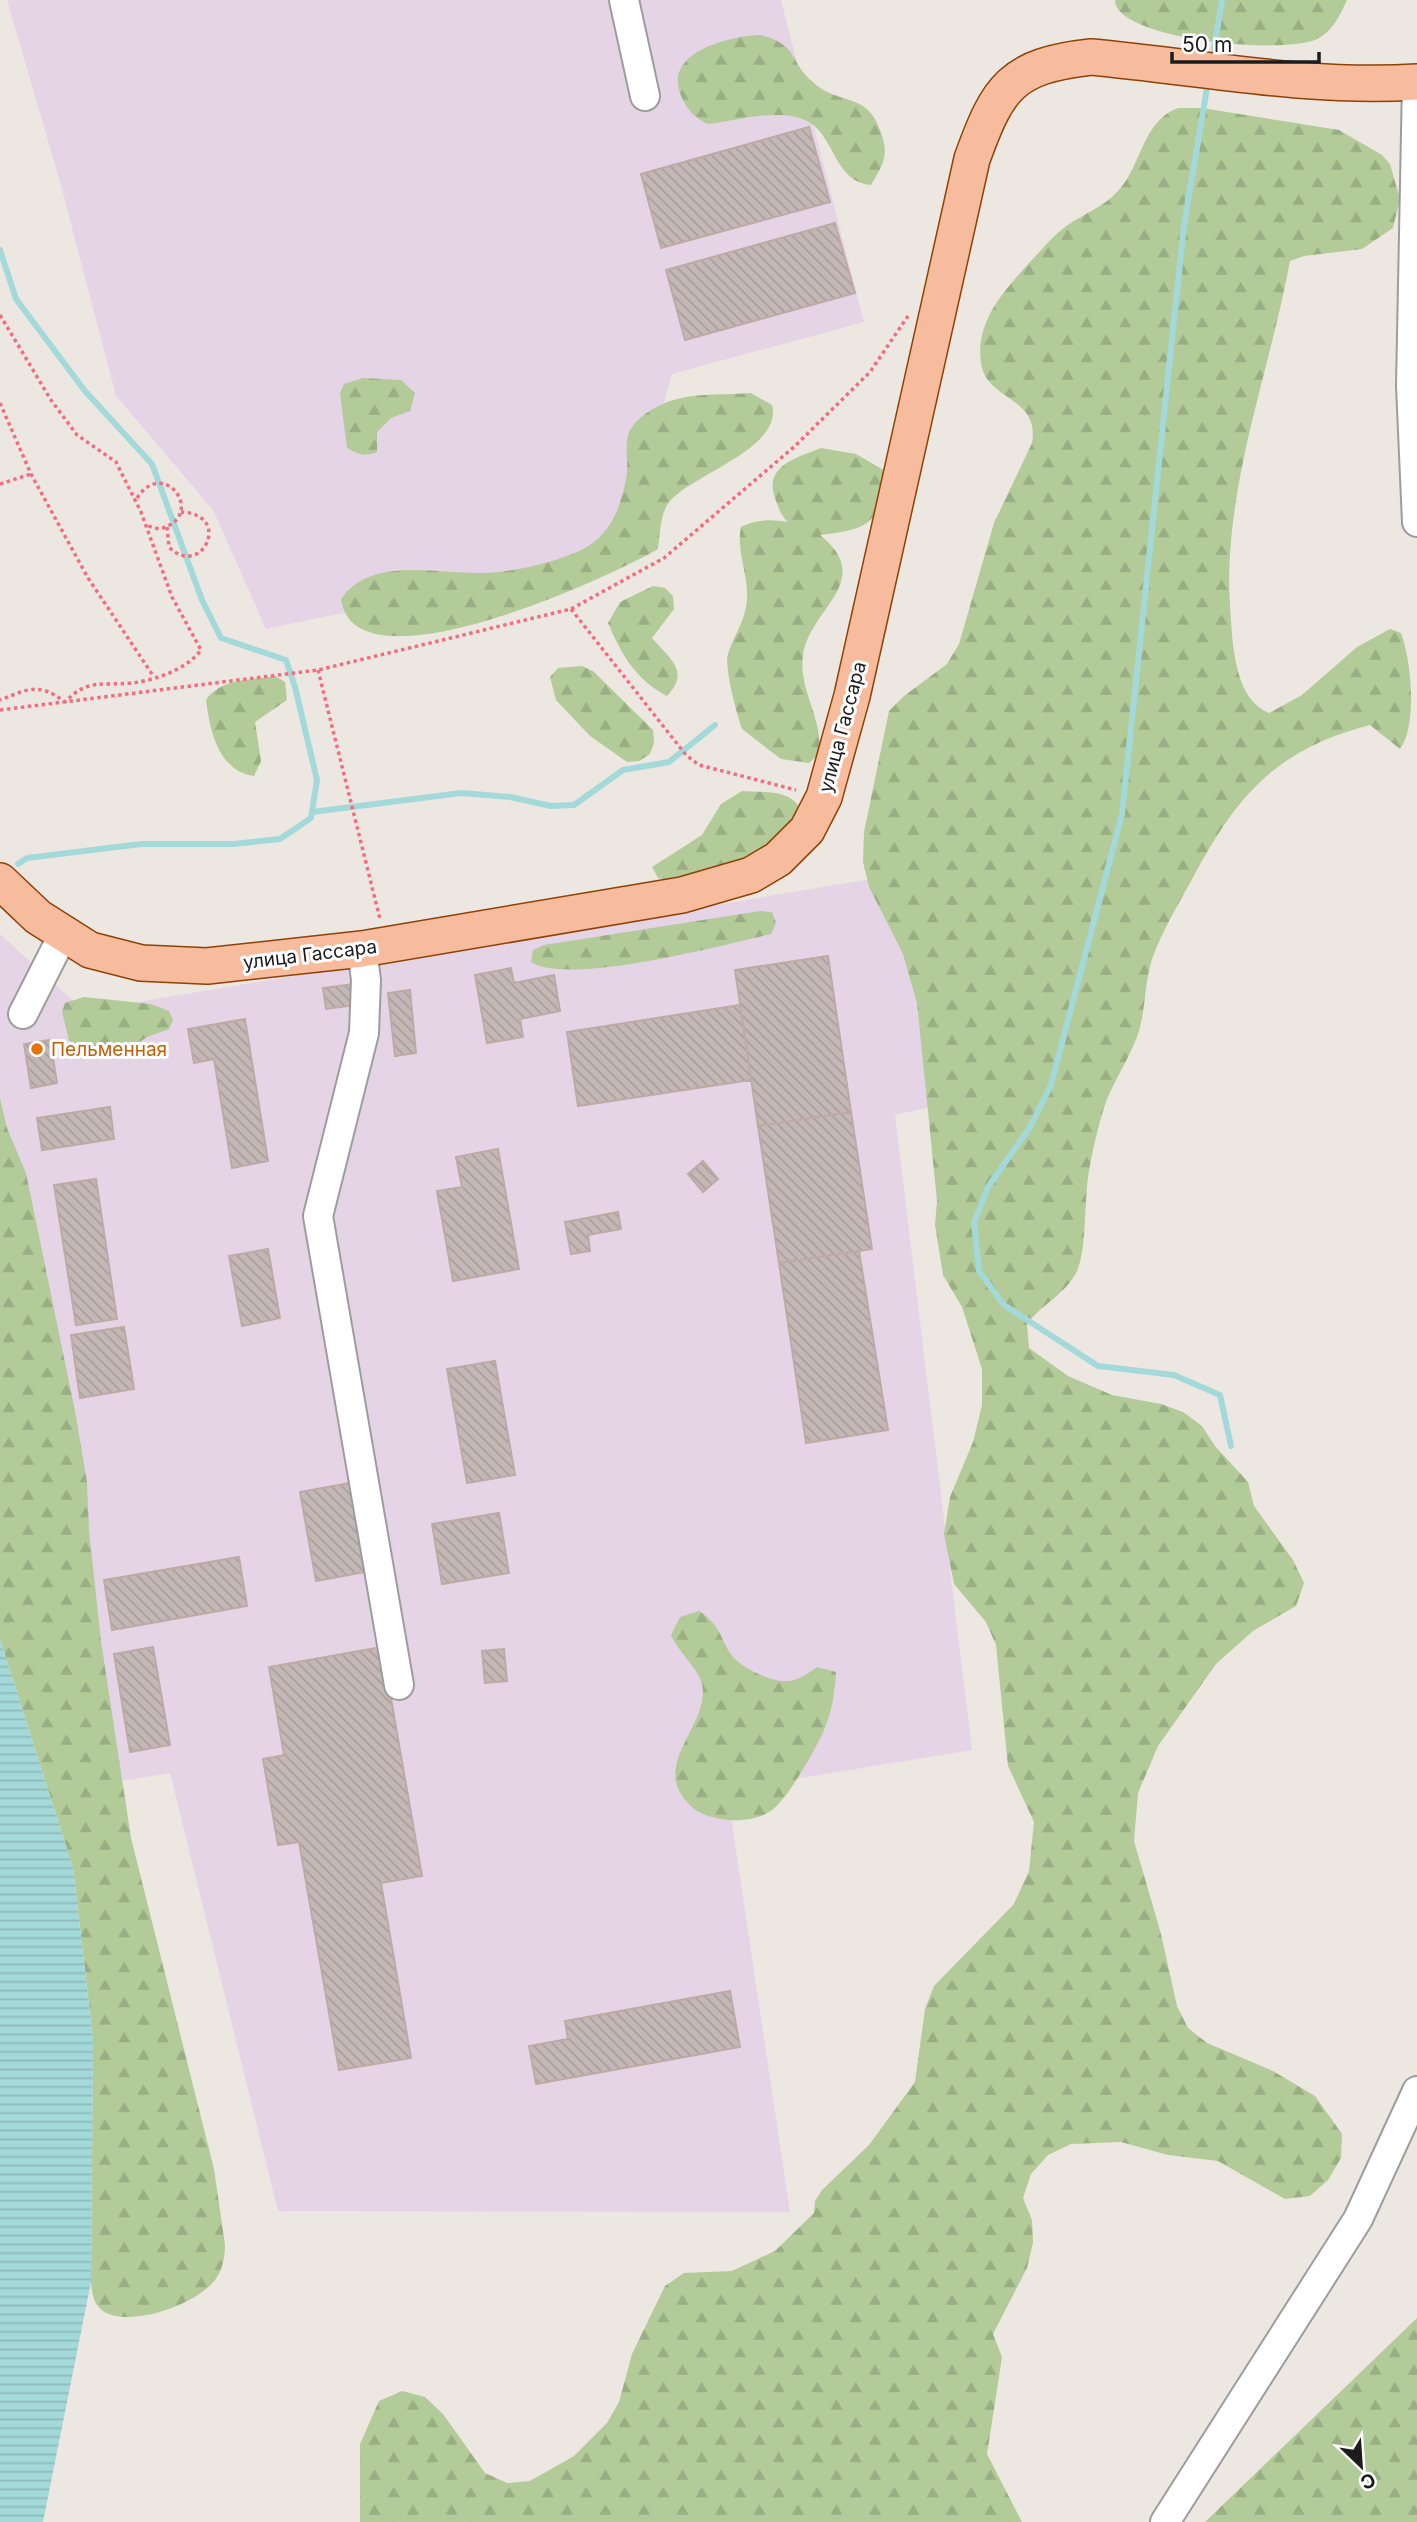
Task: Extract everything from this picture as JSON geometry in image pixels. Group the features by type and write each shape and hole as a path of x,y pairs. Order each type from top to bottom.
{"main road":[{"name":"улица Гассара","path":"0,881 38,917 90,950 114,958 171,967 217,965 374,947 682,895 751,875 795,845 807,830 824,797 852,696 972,159 988,115 1003,90 1029,71 1058,61 1091,57 1314,83 1363,85 1417,82"}],"street":[{"path":"624,0 645,96"},
{"path":"1417,82 1411,387 1417,522"},
{"path":"23,1014 63,935"},
{"path":"374,947 366,980 364,1033 318,1216 399,1685"},
{"path":"1165,2522 1358,2219 1417,2091"}],"path":[{"path":"0,710 318,670 571,609 664,558 795,446 870,372 914,307"},
{"path":"0,315 51,400 77,435 116,461 136,499 172,597 201,650 193,661 154,677 132,683 94,684 77,690 65,702"},
{"path":"0,403 31,474 88,578 154,677"},
{"path":"0,484 31,474"},
{"path":"136,499 147,486 162,483 170,486 180,497 180,512 176,521 167,527 152,528 146,525"},
{"path":"167,527 169,547 180,555 194,555 205,548 209,533 204,520 190,513 180,512"},
{"path":"571,609 687,755 699,765 824,797"},
{"path":"318,670 355,820 374,947"},
{"path":"0,700 29,689 48,689 65,702"}],"shaded area":[{"path":"7,0 781,0 864,322 672,374 621,555 266,629 213,510 116,396 60,182"},
{"path":"907,873 935,1106 895,1115 972,1750 727,1790 790,2212 278,2211 170,1773 97,1785 0,1231 0,934 84,1011"}],"green space":[{"path":"1115,0 1347,0 1333,26 1319,38 1302,43 1274,45 1206,41 1172,34 1143,25 1123,14"},
{"path":"761,35 783,44 814,83 834,95 862,105 870,112 882,136 885,150 881,167 871,185 849,176 824,136 807,121 784,115 771,115 708,124 689,110 682,98 678,82 680,69 689,59 716,44"},
{"path":"1178,108 1202,108 1339,130 1382,155 1390,164 1400,199 1393,228 1362,249 1304,256 1290,261 1239,481 1229,575 1237,669 1245,690 1259,707 1269,713 1302,695 1357,647 1390,629 1401,633 1405,645 1411,710 1409,726 1400,749 1370,725 1336,735 1307,748 1282,764 1260,782 1223,826 1174,911 1152,959 1137,1037 1107,1099 1096,1135 1087,1182 1082,1250 1077,1271 1067,1286 1027,1324 1029,1348 1068,1376 1112,1395 1161,1404 1183,1412 1202,1426 1215,1446 1248,1482 1254,1506 1293,1560 1304,1583 1296,1606 1253,1631 1216,1664 1158,1746 1138,1793 1134,1841 1161,1934 1177,2006 1188,2028 1207,2043 1273,2071 1315,2096 1342,2134 1341,2158 1328,2180 1310,2196 1285,2199 1218,2161 1168,2155 1121,2142 1071,2144 1048,2155 1031,2174 1023,2198 1032,2220 1033,2243 1027,2268 993,2334 1002,2357 987,2454 1022,2522 360,2522 360,2444 379,2401 402,2391 425,2397 443,2414 485,2473 507,2483 530,2481 574,2456 607,2423 619,2402 632,2354 665,2286 684,2273 732,2271 775,2251 814,2213 815,2201 822,2190 869,2145 915,2082 925,2009 934,1986 1014,1904 1029,1871 1034,1822 1008,1766 996,1645 986,1622 954,1584 944,1534 950,1497 973,1442 982,1405 982,1369 962,1307 943,1275 935,1225 937,1201 917,1003 903,954 869,887 863,862 864,832 889,711 904,696 947,664 959,644 994,523 1032,443 1032,428 1028,416 1021,407 992,385 985,375 980,348 987,320 1001,296 1052,238 1066,226 1107,201 1123,186 1148,135 1165,115"},
{"path":"363,378 401,380 415,393 410,411 391,418 377,432 377,452 365,455 347,448 340,393 344,384"},
{"path":"751,393 772,405 772,420 764,434 751,447 670,501 662,518 658,549 632,563 541,602 487,621 435,633 390,636 356,626 341,599 354,586 369,577 387,572 506,571 544,563 579,551 599,537 613,519 622,497 627,473 628,436 641,417 663,404 686,397"},
{"path":"821,448 856,454 887,472 881,503 870,520 851,530 820,535 836,551 842,567 841,581 835,595 816,623 803,655 804,680 820,741 819,754 809,763 781,759 742,729 727,661 746,605 741,527 764,520 788,522 775,498 774,478 785,464"},
{"path":"653,586 665,588 673,596 674,609 652,638 671,659 677,672 674,687 667,696 638,674 619,646 608,623 620,602"},
{"path":"582,666 593,671 653,730 654,743 650,754 639,761 627,762 590,736 556,700 550,677 558,668"},
{"path":"275,676 285,682 287,700 255,722 261,761 254,776 242,773 224,758 218,747 213,736 206,700 212,693 228,684"},
{"path":"742,791 786,796 799,806 803,815 773,844 752,857 697,876 658,878 652,867 702,835 721,804"},
{"path":"760,911 772,912 776,923 771,934 611,967 550,968 531,962 533,950 544,945"},
{"path":"84,997 151,1004 169,1011 173,1020 169,1029 147,1037 124,1053 94,1056 84,1053 69,1040 62,1012 65,1003"},
{"path":"0,1098 7,1128 26,1173 75,1411 87,1482 89,1530 101,1641 131,1838 214,2169 225,2245 221,2270 209,2287 197,2296 164,2311 130,2317 115,2316 103,2311 95,2302 93,2294 93,2038 73,1868 0,1639"},
{"path":"699,1611 715,1625 734,1658 761,1675 792,1681 817,1667 836,1672 829,1716 808,1760 778,1804 767,1813 754,1818 727,1820 698,1812 680,1792 675,1776 677,1761 698,1715 702,1684 671,1635 680,1617"},
{"path":"1417,2318 1417,2522 1205,2522"}],"water":[{"path":"0,1639 73,1868 93,2038 91,2282 43,2522 0,2522"}],"building":[{"path":"809,127 830,202 661,248 641,174"},
{"path":"835,223 855,293 685,340 666,270"},
{"path":"828,956 851,1112 758,1126 735,970"},
{"path":"511,968 514,983 554,975 560,1011 520,1019 523,1037 487,1043 475,975"},
{"path":"360,983 363,1004 326,1009 323,988"},
{"path":"410,990 416,1053 395,1056 388,993"},
{"path":"740,1005 751,1080 578,1106 567,1032"},
{"path":"245,1019 268,1161 232,1168 214,1059 194,1063 188,1029"},
{"path":"50,1040 57,1083 31,1088 24,1044"},
{"path":"110,1107 114,1139 42,1150 37,1118"},
{"path":"851,1112 872,1249 779,1263 758,1126"},
{"path":"498,1149 519,1269 453,1281 437,1191 462,1187 456,1157"},
{"path":"703,1161 718,1179 703,1192 688,1174"},
{"path":"96,1179 117,1319 76,1325 54,1185"},
{"path":"618,1212 621,1229 588,1235 590,1251 571,1254 565,1222"},
{"path":"268,1249 280,1318 242,1326 229,1256"},
{"path":"859,1251 888,1430 806,1443 779,1263"},
{"path":"124,1327 134,1389 80,1398 71,1335"},
{"path":"495,1361 515,1475 467,1483 447,1369"},
{"path":"350,1483 365,1572 316,1581 300,1492"},
{"path":"499,1513 509,1573 442,1584 432,1524"},
{"path":"239,1557 247,1606 112,1630 104,1580"},
{"path":"153,1647 170,1745 130,1752 114,1654"},
{"path":"382,1647 422,1876 381,1883 411,2058 339,2070 299,1842 278,1845 263,1759 284,1755 269,1667"},
{"path":"504,1649 507,1681 485,1683 482,1651"},
{"path":"730,1991 740,2047 536,2084 529,2046 568,2039 565,2021"}],"waterway":[{"path":"1212,61 1222,0"},
{"path":"1208,82 1184,225 1122,814 1051,1085 1030,1127 988,1187 974,1223 979,1271 1004,1305 1098,1366 1174,1375 1220,1395 1231,1446"},
{"path":"0,250 16,299 85,391 152,464 202,600 221,638 286,660 317,780 311,818 280,839 234,844 141,844 27,858 18,864"},
{"path":"312,812 461,793 510,797 551,806 574,805 623,770 669,762 715,725"}],"place":[{"name":"Пельменная","path":"37,1049"}]}
